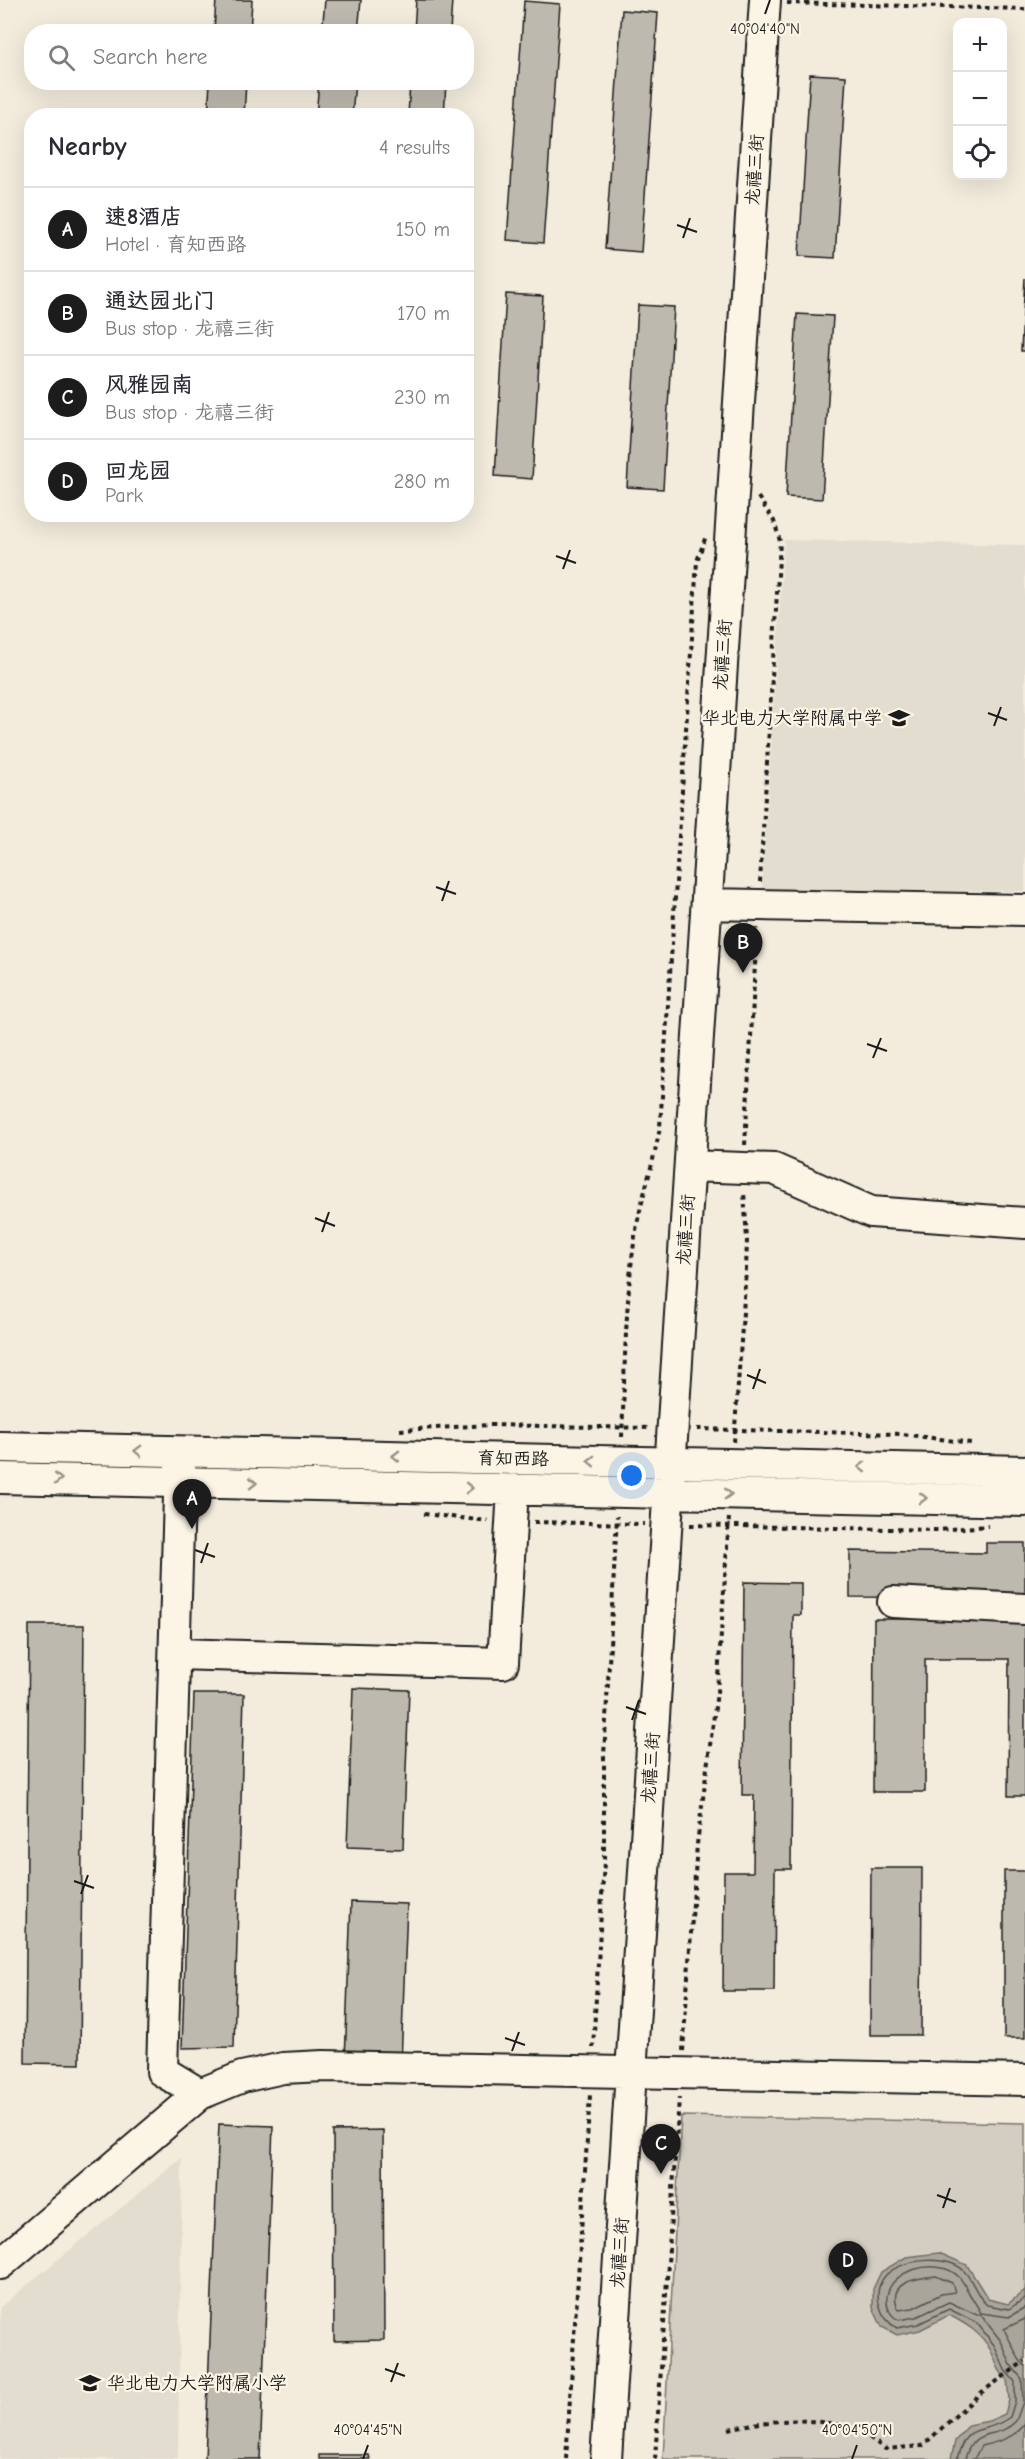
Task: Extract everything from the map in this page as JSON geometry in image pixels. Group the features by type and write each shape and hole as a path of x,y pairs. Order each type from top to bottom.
{"street":[{"name":"龙禧三街","path":"606,2459 765,0"},
{"path":"707,904 1025,910"},
{"path":"690,1166 774,1169 871,1212 1025,1223"},
{"name":"育知西路","path":"0,1447 1025,1471"},
{"path":"181,1452 162,2071 200,2094"},
{"name":"育知西路","path":"0,1478 1025,1501"},
{"path":"175,1654 503,1663 513,1489"},
{"path":"893,1602 1025,1609"},
{"path":"0,2264 200,2094 242,2077 283,2068 323,2066 1025,2080"}],"path":[{"path":"805,3 1025,9"},
{"path":"736,1413 747,1240 743,1168 780,541 774,521 761,503 755,489"},
{"path":"623,1409 636,1229 653,1165 660,1127 697,561 701,544 711,530"},
{"path":"753,1431 901,1434 974,1444"},
{"path":"745,1526 938,1530 989,1526"},
{"path":"593,2042 604,1863 604,1756 616,1538"},
{"path":"683,2046 697,1844 717,1692 727,1548"},
{"path":"566,2459 588,2127"},
{"path":"655,2459 677,2134"},
{"path":"729,2429 755,2422 814,2420 862,2433 885,2449 922,2446 998,2380 1025,2361"}],"shaded area":[{"name":"华北电力大学附属中学","path":"784,540 1025,545 1025,891 762,890"},
{"path":"681,2116 1025,2123 1025,2459 663,2459"},
{"name":"华北电力大学附属小学","path":"182,2158 178,2459 0,2459 0,2307"}],"water":[{"path":"939,2253 967,2265 988,2299 1008,2304 1025,2290 1025,2459 951,2459 955,2441 969,2425 989,2421 1005,2414 1009,2400 1007,2379 999,2369 990,2349 977,2333 949,2315 920,2330 897,2335 882,2327 873,2308 873,2289 881,2272 906,2257"}],"building":[{"path":"216,0 252,0 250,24 214,24"},
{"path":"325,0 361,0 359,24 323,24"},
{"path":"416,0 452,0 450,24 414,24"},
{"path":"524,1 560,4 543,243 507,240"},
{"path":"622,10 658,13 641,252 605,249"},
{"path":"810,74 846,76 835,258 799,256"},
{"path":"210,90 246,90 244,108 208,108"},
{"path":"318,90 354,90 353,108 317,108"},
{"path":"410,90 446,90 444,108 408,108"},
{"path":"1025,278 1025,351 1021,351"},
{"path":"506,294 543,296 532,479 495,476"},
{"path":"638,305 674,307 663,489 627,487"},
{"path":"797,314 833,316 822,499 786,497"},
{"path":"986,1543 1025,1543 1025,1598 850,1597 850,1551 986,1553"},
{"path":"744,1582 801,1583 801,1615 793,1615 791,1869 775,1869 774,1991 723,1991 724,1872 753,1872 754,1795 742,1795"},
{"path":"874,1619 1025,1619 1025,1796 1008,1796 1009,1659 925,1659 925,1792 873,1792"},
{"path":"29,1625 84,1625 80,2064 25,2063"},
{"path":"353,1688 409,1690 403,1849 347,1847"},
{"path":"194,1694 244,1694 234,2047 182,2048"},
{"path":"871,1868 922,1868 921,2035 870,2035"},
{"path":"1004,1871 1025,1871 1025,2038 1004,2038"},
{"path":"351,1902 407,1904 401,2063 345,2061"},
{"path":"219,2124 273,2126 260,2459 205,2459"},
{"path":"383,2130 384,2340 334,2341 333,2131"},
{"path":"319,2455 369,2455 370,2459 319,2459"}],"place":[{"name":"华北电力大学附属中学","path":"899,718"},
{"name":"通达园北门","path":"743,973"},
{"name":"速8酒店","path":"192,1529"},
{"name":"风雅园南","path":"661,2174"},
{"name":"回龙园","path":"848,2291"},
{"name":"华北电力大学附属小学","path":"90,2383"}]}
